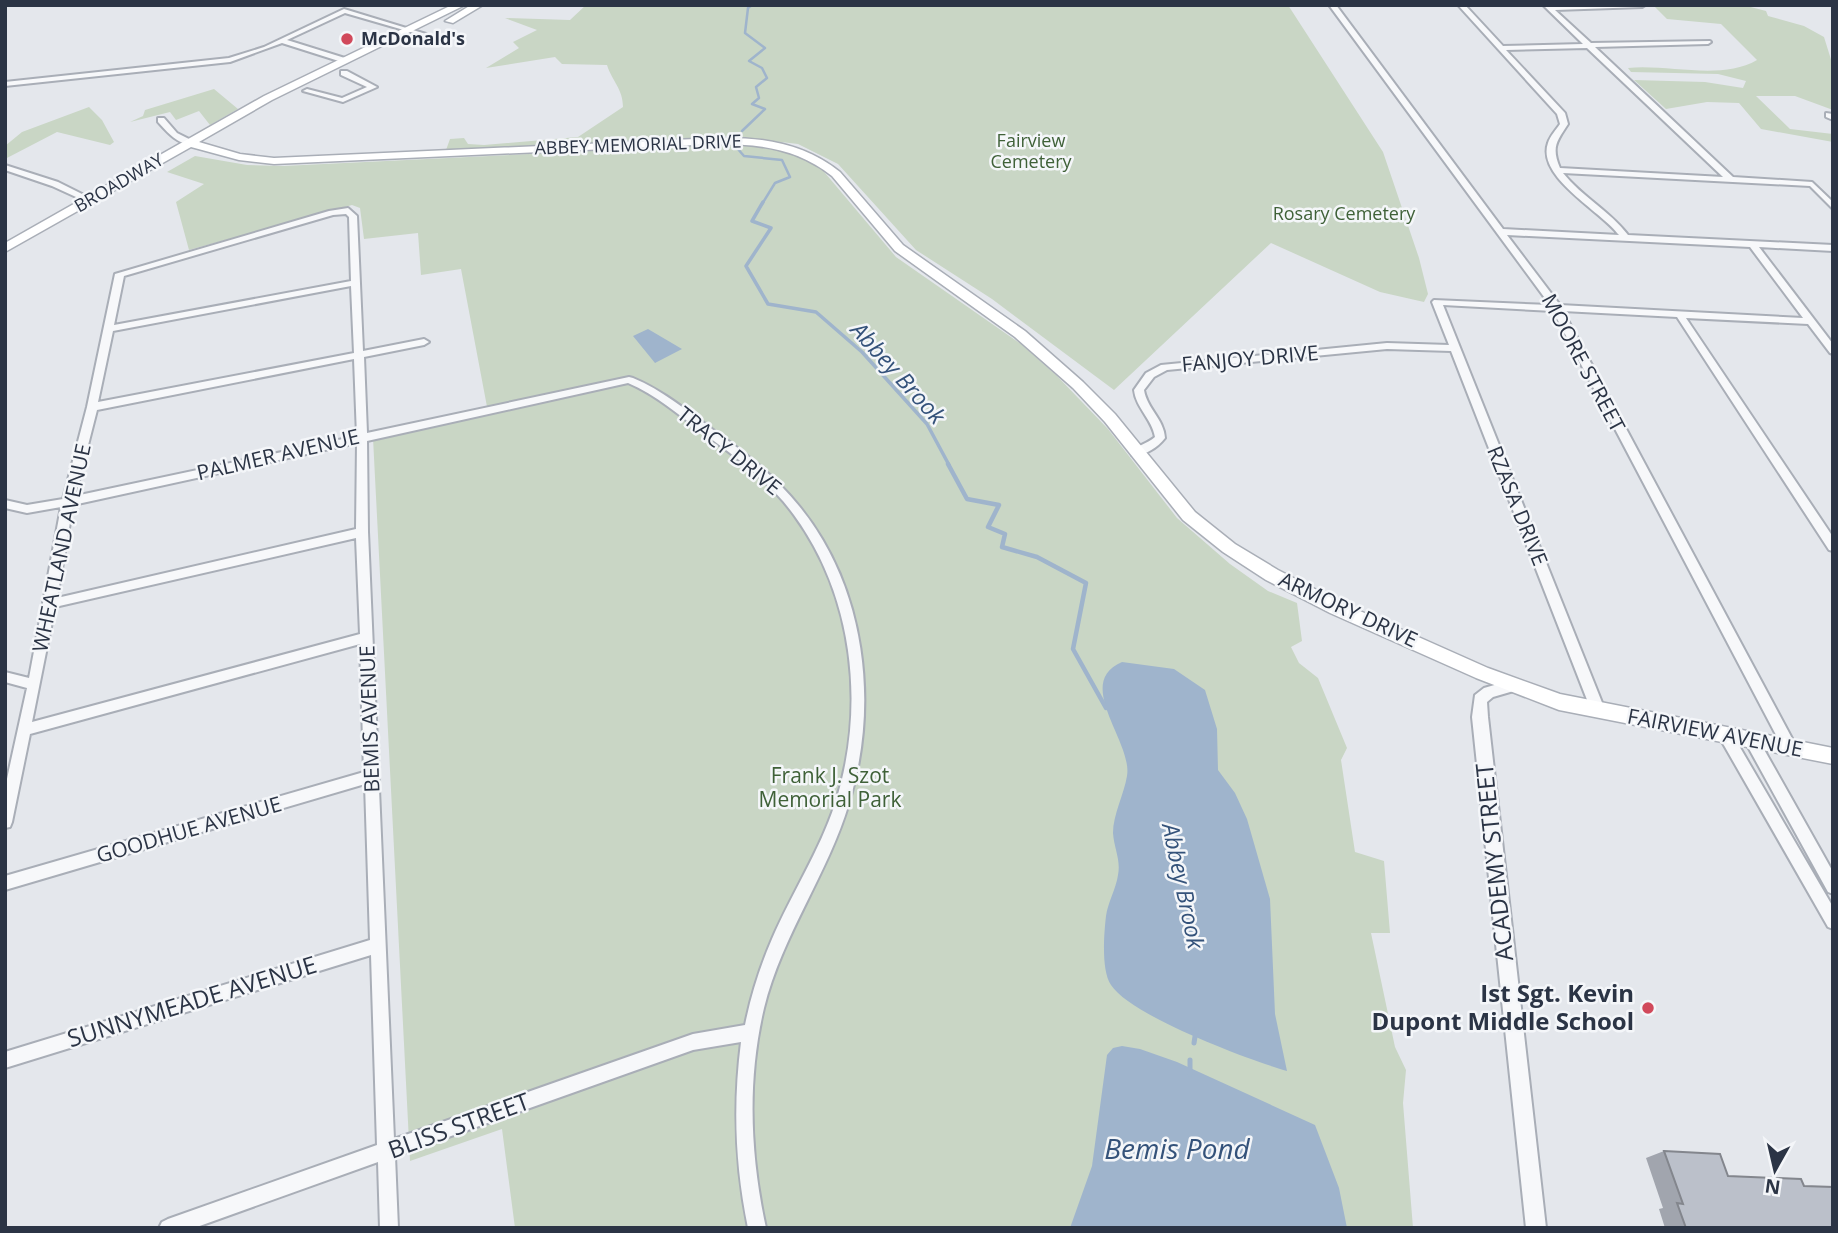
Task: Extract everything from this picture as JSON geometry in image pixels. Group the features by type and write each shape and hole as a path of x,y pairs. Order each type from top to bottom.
{"main road":[{"path":"413,34 460,5"},
{"path":"413,34 478,5"},
{"name":"BROADWAY","path":"5,248 258,104 345,61 413,34"},
{"name":"BROADWAY","path":"234,119 307,91 413,34"},
{"name":"ABBEY MEMORIAL DRIVE","path":"190,143 239,157 274,161 717,141 755,141 800,151 818,160 836,174 890,239 910,258 999,318 1062,369 1110,418 1136,452"},
{"name":"ARMORY DRIVE","path":"1136,452 1189,516 1250,562 1336,608 1512,686 1559,702 1598,710"},
{"name":"FAIRVIEW AVENUE","path":"1598,710 1833,756"}],"street":[{"name":"MOORE STREET","path":"1332,5 1556,307 1790,748"},
{"path":"1461,5 1563,117 1563,126 1551,144 1556,170 1572,188 1611,218 1625,237"},
{"path":"1548,7 1642,5"},
{"path":"1548,7 1730,179"},
{"path":"5,84 214,63 247,55 282,41 344,11 413,34"},
{"path":"5,92 211,70 250,61 356,14"},
{"path":"282,41 345,61"},
{"path":"1501,48 1708,41"},
{"path":"307,91 342,100 355,97 373,86 344,73"},
{"path":"161,120 174,135 190,143"},
{"path":"5,167 55,184 90,200"},
{"path":"1556,170 1812,184 1833,207"},
{"name":"BEMIS AVENUE","path":"120,274 332,213 348,212 353,216 362,437 362,531 389,1228"},
{"path":"1502,232 1833,248"},
{"path":"1753,245 1833,351"},
{"name":"WHEATLAND AVENUE","path":"5,822 68,502 92,407 120,274"},
{"path":"107,329 355,283"},
{"name":"RZASA DRIVE","path":"1556,307 1437,302 1598,710"},
{"path":"1556,307 1809,321"},
{"path":"1680,315 1833,547"},
{"path":"92,407 424,342"},
{"name":"FANJOY DRIVE","path":"1136,452 1156,444 1160,438 1157,426 1141,405 1139,390 1150,375 1164,367 1387,346 1453,348"},
{"name":"TRACY DRIVE","path":"488,409 616,381 640,382 727,446 779,490 809,528 831,566 853,639 858,693 855,748 828,841 785,928 765,976 752,1032"},
{"name":"PALMER AVENUE","path":"5,504 27,509 68,502 488,409"},
{"path":"50,604 362,531"},
{"path":"25,730 367,637"},
{"path":"5,677 34,685"},
{"name":"ACADEMY STREET","path":"1512,686 1489,692 1480,699 1480,717 1536,1228"},
{"path":"1726,736 1833,922"},
{"path":"1752,741 1833,887"},
{"name":"GOODHUE AVENUE","path":"5,883 372,776"},
{"name":"SUNNYMEADE AVENUE","path":"5,1060 379,945"},
{"path":"752,1032 743,1095 744,1147 757,1228"},
{"name":"BLISS STREET","path":"168,1228 693,1042 752,1032"}],"green space":[{"name":"Fairview Cemetery","path":"586,5 1288,5 1383,152 1419,258 1428,294 1424,302 1380,292 1271,243 1114,390 992,299 916,250 838,164 798,144 731,136 446,150 450,139 464,138 468,144 484,145 578,137 623,107 621,95 607,65 562,64 555,57 486,68 519,48 513,42 537,30 505,18 570,20"},
{"path":"1653,5 1743,5 1766,11 1768,16 1804,26 1824,37 1833,66 1833,110 1795,96 1756,96 1790,129 1833,134 1833,142 1761,129 1739,103 1707,102 1666,109 1634,80 1705,82 1743,88 1746,81 1718,74 1631,72 1628,68 1711,71 1727,70 1757,60 1721,24 1667,19"},
{"path":"214,89 238,109 210,125 199,111 176,120 170,112 130,122 143,116 145,110"},
{"path":"89,107 102,120 114,142 110,145 57,132 5,159 5,146 22,132"},
{"name":"Frank J. Szot Memorial Park","path":"743,145 785,151 820,167 896,257 1021,344 1057,376 1108,429 1177,518 1230,564 1268,591 1297,603 1302,641 1291,647 1299,663 1318,678 1347,748 1341,760 1355,852 1384,861 1390,933 1371,933 1395,1047 1406,1070 1403,1103 1413,1228 515,1228 502,1129 410,1161 373,438 488,412 461,269 421,275 418,233 364,239 360,208 352,205 189,250 176,202 204,184 167,172 195,156 247,165 283,166"}],"water":[{"path":"648,329 682,349 655,363 633,336"},
{"path":"1122,662 1174,669 1205,690 1217,729 1218,770 1235,793 1247,819 1270,899 1275,1014 1287,1071 1192,1036 1165,1023 1123,997 1108,978 1104,952 1105,924 1119,870 1113,826 1127,776 1122,747 1108,714 1103,684 1108,672"},
{"name":"Bemis Pond","path":"1122,1046 1140,1049 1177,1062 1315,1125 1339,1188 1347,1228 1070,1228 1092,1166 1107,1055 1113,1048"}],"building":[{"path":"1664,1151 1720,1154 1728,1176 1801,1179 1804,1186 1833,1187 1833,1228 1686,1228 1677,1203 1683,1204"}],"waterway":[{"name":"Abbey Brook","path":"742,131 765,109 752,104 759,98 756,87 767,78 762,68 749,61 765,48 745,33 748,8 752,5"},
{"name":"Abbey Brook","path":"737,148 744,156 782,160 790,177 775,183 762,204"},
{"name":"Abbey Brook","path":"763,202 752,221 771,228 746,266 768,304 816,312 862,352 927,424 949,465"},
{"name":"Abbey Brook","path":"948,464 967,499 999,505 988,527 1005,534 1002,547 1037,557 1086,583 1073,649 1106,708"},
{"name":"Abbey Brook","path":"1194,1043 1196,1030"},
{"name":"Abbey Brook","path":"1190,1060 1190,1074"}],"place":[{"name":"McDonald's","path":"347,39"},
{"name":"Ist Sgt. Kevin Dupont Middle School","path":"1648,1008"}],"park label":[{"name":"Rosary Cemetery","path":"1344,214"}]}
